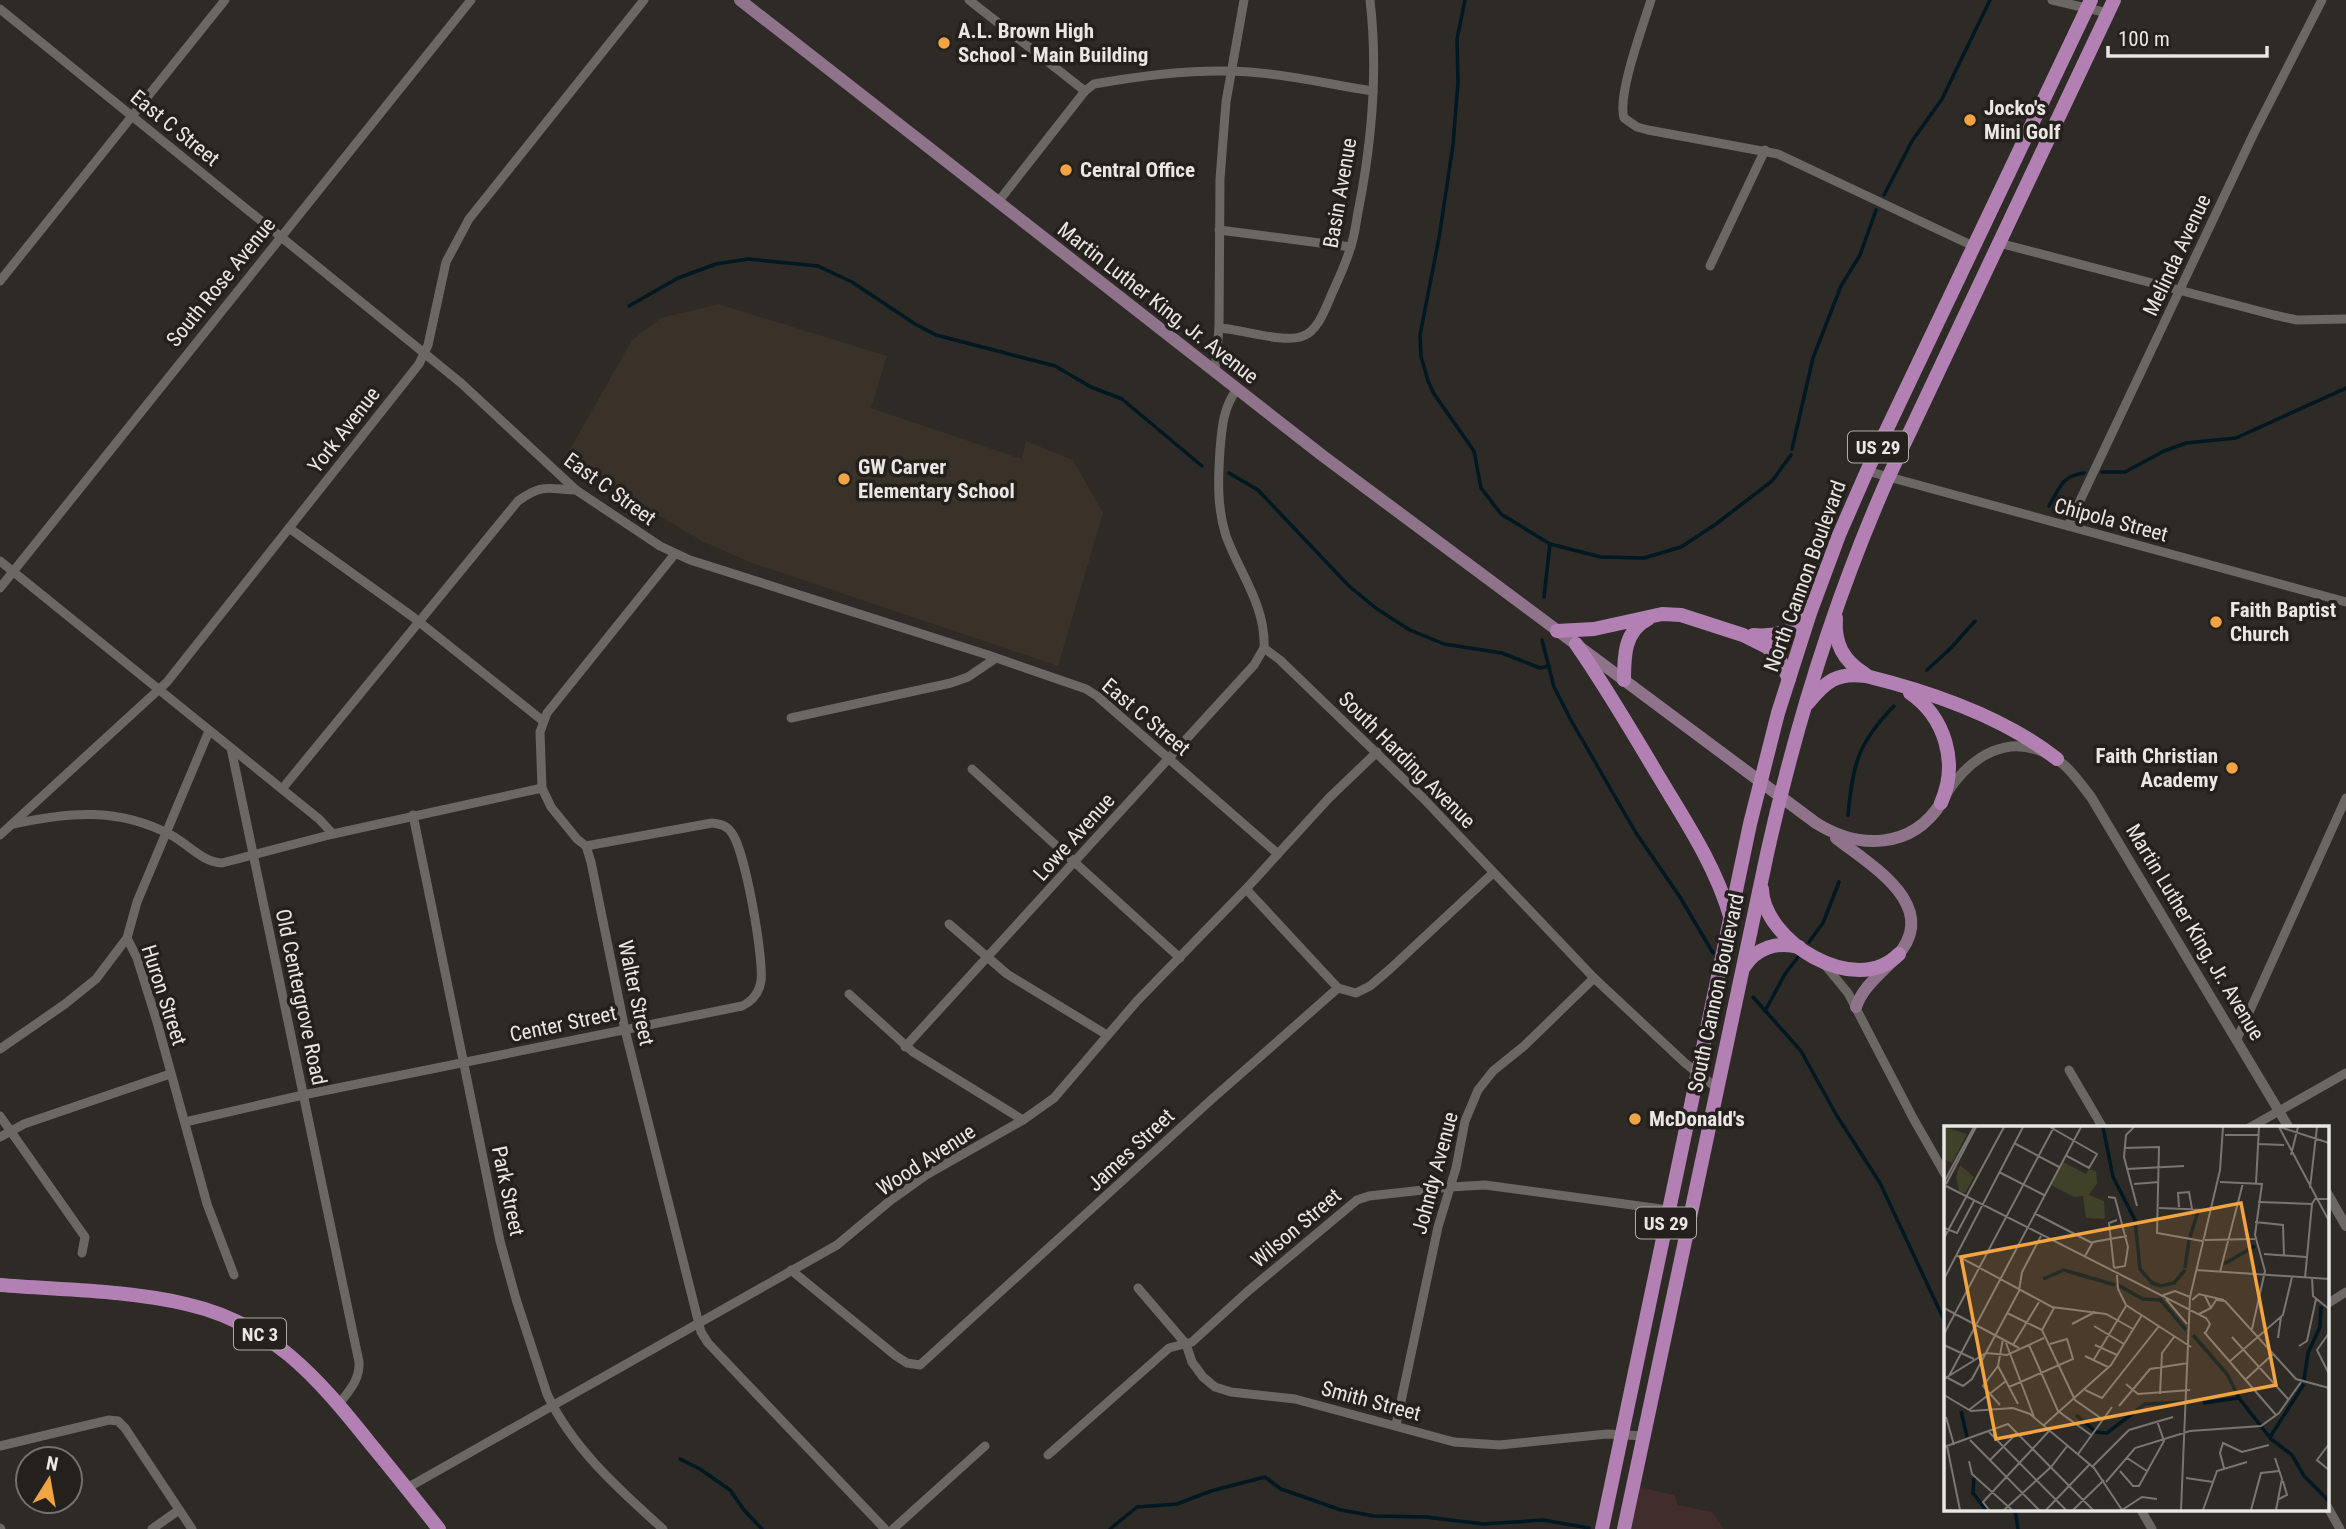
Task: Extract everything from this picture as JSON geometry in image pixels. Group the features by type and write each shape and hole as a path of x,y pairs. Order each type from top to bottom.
{"main road":[{"name":"Martin Luther King, Jr. Avenue","path":"740,0 1323,456 1812,819 1833,832 1854,840 1887,841 1918,829 1941,803"},
{"name":"North Cannon Boulevard","path":"1731,917 1750,824 1789,679 1839,535 2089,4"},
{"name":"North Cannon Boulevard","path":"1801,714 1840,597 1888,478 2111,6"},
{"path":"1840,597 1835,628 1840,650 1854,667 1875,679"},
{"path":"1743,635 1780,635 1796,627 1810,613"},
{"path":"1557,631 1594,629 1661,614 1681,615 1743,635 1774,652 1789,679"},
{"path":"1624,680 1625,654 1630,635 1636,627 1653,617"},
{"path":"1576,644 1597,673 1704,852 1731,917"},
{"path":"1801,714 1817,692 1835,678 1853,674 1900,687 1994,720 2025,736 2057,759"},
{"path":"1900,687 1928,708 1944,736 1948,769 1941,803"},
{"name":"South Cannon Boulevard","path":"1624,1529 1763,874 1801,714"},
{"path":"1812,819 1890,880 1909,908 1908,939 1899,954 1865,990 1856,1007"},
{"path":"1763,874 1762,897 1768,912 1781,930 1815,958 1836,968 1856,972 1878,968 1899,954"},
{"name":"South Cannon Boulevard","path":"1602,1529 1731,917"},
{"path":"1743,968 1752,957 1767,947 1785,944 1802,948"},
{"name":"NC 3","path":"0,1285 157,1298 211,1311 246,1326 277,1345 314,1376 439,1529"}],"street":[{"path":"0,281 225,0"},
{"name":"South Rose Avenue","path":"0,588 471,0"},
{"name":"York Avenue","path":"0,835 159,690 425,353 446,262 469,219 644,0"},
{"path":"969,0 1085,91"},
{"path":"1216,372 1223,140 1230,71 1242,23 1244,0"},
{"name":"Basin Avenue","path":"1219,328 1238,328 1286,339 1304,336 1313,329 1323,314 1351,247 1364,178 1373,91 1370,0"},
{"path":"1650,0 1625,90 1621,110 1624,118 1637,127 1648,130 1765,150 1973,246"},
{"path":"2052,0 2111,6"},
{"name":"Melinda Avenue","path":"2068,526 2254,134 2322,0"},
{"name":"East C Street","path":"0,9 461,383 576,490 674,555 996,658 1086,690 1097,696 1170,758 1278,854"},
{"path":"998,202 1085,91 1094,85 1196,72 1230,71 1373,91"},
{"path":"1710,266 1765,150"},
{"path":"1219,230 1351,247"},
{"path":"1999,243 2297,320 2346,320"},
{"path":"1237,389 1225,409 1222,423 1219,503 1226,536 1260,612 1264,648"},
{"name":"Chipola Street","path":"1867,471 2346,602"},
{"path":"282,789 518,500 540,488 576,490"},
{"path":"289,528 419,622 543,721 566,687 674,555"},
{"path":"0,561 319,819 333,834"},
{"name":"South Harding Avenue","path":"1264,648 1377,752 1594,978 1718,1090"},
{"name":"Lowe Avenue","path":"905,1047 1254,665 1264,648"},
{"path":"792,718 951,683 980,670 996,658"},
{"name":"Walter Street","path":"543,721 540,743 542,788 551,807 586,846 591,862 625,1030 699,1325 708,1343 885,1529"},
{"name":"Huron Street","path":"209,731 137,902 127,938 149,996 207,1204 234,1275"},
{"name":"Martin Luther King, Jr. Avenue","path":"1941,803 1964,770 1992,751 2020,747 2057,759 2091,797 2288,1126"},
{"name":"Old Centergrove Road","path":"231,748 359,1362 354,1385 339,1404"},
{"name":"Wood Avenue","path":"407,1488 836,1245 926,1175 1023,1120 1054,1098 1137,1001 1246,889 1329,798 1377,752"},
{"path":"972,769 1180,958"},
{"path":"0,829 54,815 88,813 136,821 166,832 210,861 222,863 413,815 542,788"},
{"path":"2237,1040 2346,798"},
{"name":"Park Street","path":"413,815 500,1241 516,1299 553,1406 589,1457 614,1485 663,1529"},
{"name":"Center Street","path":"185,1122 751,1002 757,994 761,973 755,920 739,846 732,832 724,825 698,824 586,846"},
{"path":"1246,889 1338,988 1356,993 1370,986 1493,873"},
{"path":"949,924 1007,974 1107,1035"},
{"path":"0,1049 96,979 127,938"},
{"path":"1815,958 1835,975 1856,1007 1944,1172"},
{"name":"Johndy Avenue","path":"1396,1425 1438,1227 1465,1121 1478,1090 1493,1071 1524,1046 1594,978"},
{"name":"James Street","path":"791,1270 895,1356 907,1363 920,1365 1338,988"},
{"path":"849,994 905,1047 1023,1120"},
{"path":"2069,1070 2102,1126"},
{"path":"2253,1126 2346,1073"},
{"path":"0,1137 24,1124 170,1074"},
{"path":"0,1116 85,1237 82,1253"},
{"name":"Wilson Street","path":"1048,1455 1169,1348 1192,1342 1207,1331 1247,1292 1351,1204 1369,1196 1450,1186 1485,1185 1669,1210"},
{"path":"2328,1195 2346,1226"},
{"name":"Smith Street","path":"1138,1288 1186,1344 1192,1362 1202,1377 1215,1387 1231,1392 1295,1399 1454,1443 1500,1445 1607,1434 1644,1436"},
{"path":"2328,1303 2346,1292"},
{"path":"0,1446 110,1420 118,1421 192,1529"},
{"path":"893,1529 985,1446"},
{"path":"2328,1508 2340,1529"},
{"path":"152,1529 179,1510"},
{"path":"2142,1512 2152,1529"}],"shaded area":[{"name":"GW Carver Elementary School","path":"718,304 887,356 871,408 1022,459 1026,441 1073,460 1103,513 1058,666 752,563 702,541 627,497 569,451 632,340 661,318"},
{"path":"1640,1487 1674,1495 1678,1505 1712,1512 1724,1529 1631,1529"}],"waterway":[{"path":"1465,0 1457,39 1458,82 1453,145 1439,238 1420,335 1421,356 1428,381 1434,394 1474,451 1481,488 1501,514 1550,544 1601,557 1644,558 1681,547 1716,524 1772,481 1791,455"},
{"path":"1884,195 1912,141 1942,99 1990,0"},
{"path":"1792,449 1813,358 1841,286 1860,255 1876,210"},
{"path":"629,306 678,278 716,264 748,259 818,266 852,282 936,335 1055,366 1091,387 1122,399 1202,466"},
{"path":"2102,472 2125,472 2164,451 2186,443 2236,438 2346,388"},
{"path":"1229,473 1258,490 1349,586 1377,609 1410,630 1444,644 1502,653 1540,668 1549,666"},
{"path":"2049,506 2066,480 2084,473"},
{"path":"1544,597 1550,544"},
{"path":"1927,670 1975,621"},
{"path":"1542,640 1554,687 1572,722 1636,833 1680,897 1713,953"},
{"path":"1848,815 1852,781 1859,755 1872,731 1894,706"},
{"path":"1809,942 1823,923 1839,882"},
{"path":"1765,1011 1785,974 1798,957"},
{"path":"1753,997 1801,1051 1837,1116 1880,1183 1944,1320"},
{"path":"680,1459 730,1490 762,1529"},
{"path":"1110,1529 1137,1507 1177,1504 1211,1491 1265,1477 1281,1489 1341,1510 1374,1516 1426,1517 1483,1524 1543,1520 1589,1528"},
{"path":"2015,1512 2018,1529"}],"place":[{"name":"A.L. Brown High School - Main Building","path":"944,43"},
{"name":"Jocko's Mini Golf","path":"1970,120"},
{"name":"Central Office","path":"1066,170"},
{"name":"GW Carver Elementary School","path":"844,479"},
{"name":"Faith Baptist Church","path":"2216,622"},
{"name":"Faith Christian Academy","path":"2232,768"},
{"name":"McDonald's","path":"1635,1119"}]}
